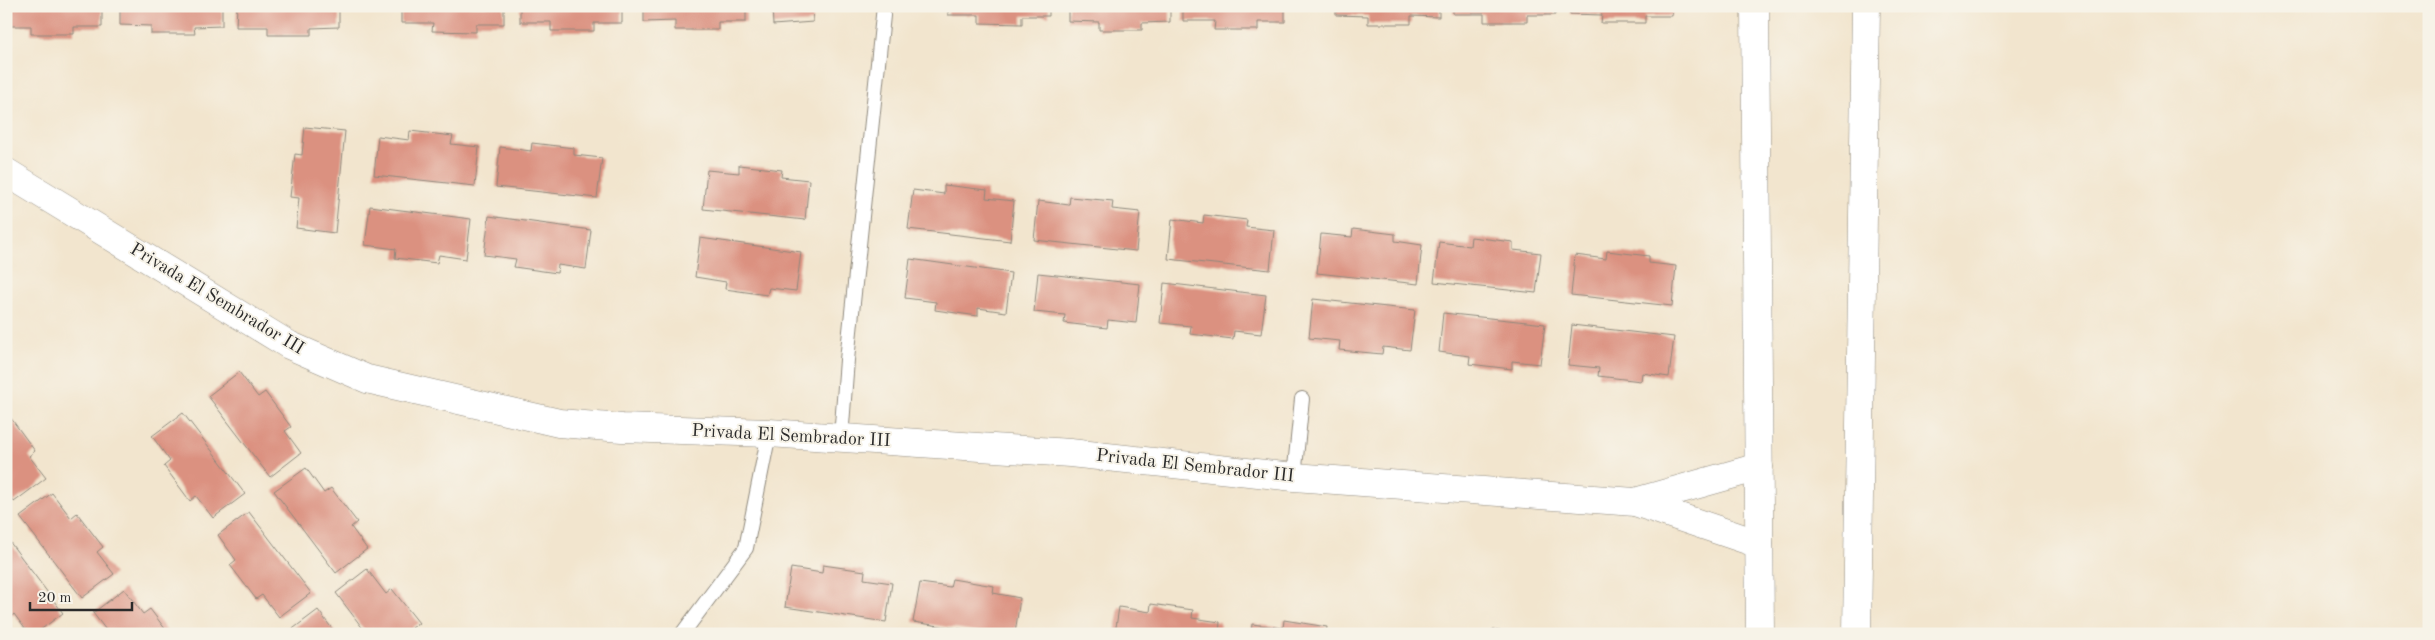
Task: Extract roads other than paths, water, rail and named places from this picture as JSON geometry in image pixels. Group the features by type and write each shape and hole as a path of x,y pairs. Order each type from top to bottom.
{"street":[{"path":"1755,6 1760,634"},
{"path":"1857,634 1866,6"},
{"name":"Privada El Sembrador III","path":"6,172 289,345 367,379 559,423 622,428 769,433 1070,453 1294,477 1635,502 1759,544"},
{"name":"Privada El Sembrador III","path":"1635,502 1759,467"}],"lane":[{"path":"841,438 847,360 884,6"},
{"path":"1294,477 1302,399"},
{"path":"682,634 746,548 769,433"}]}
